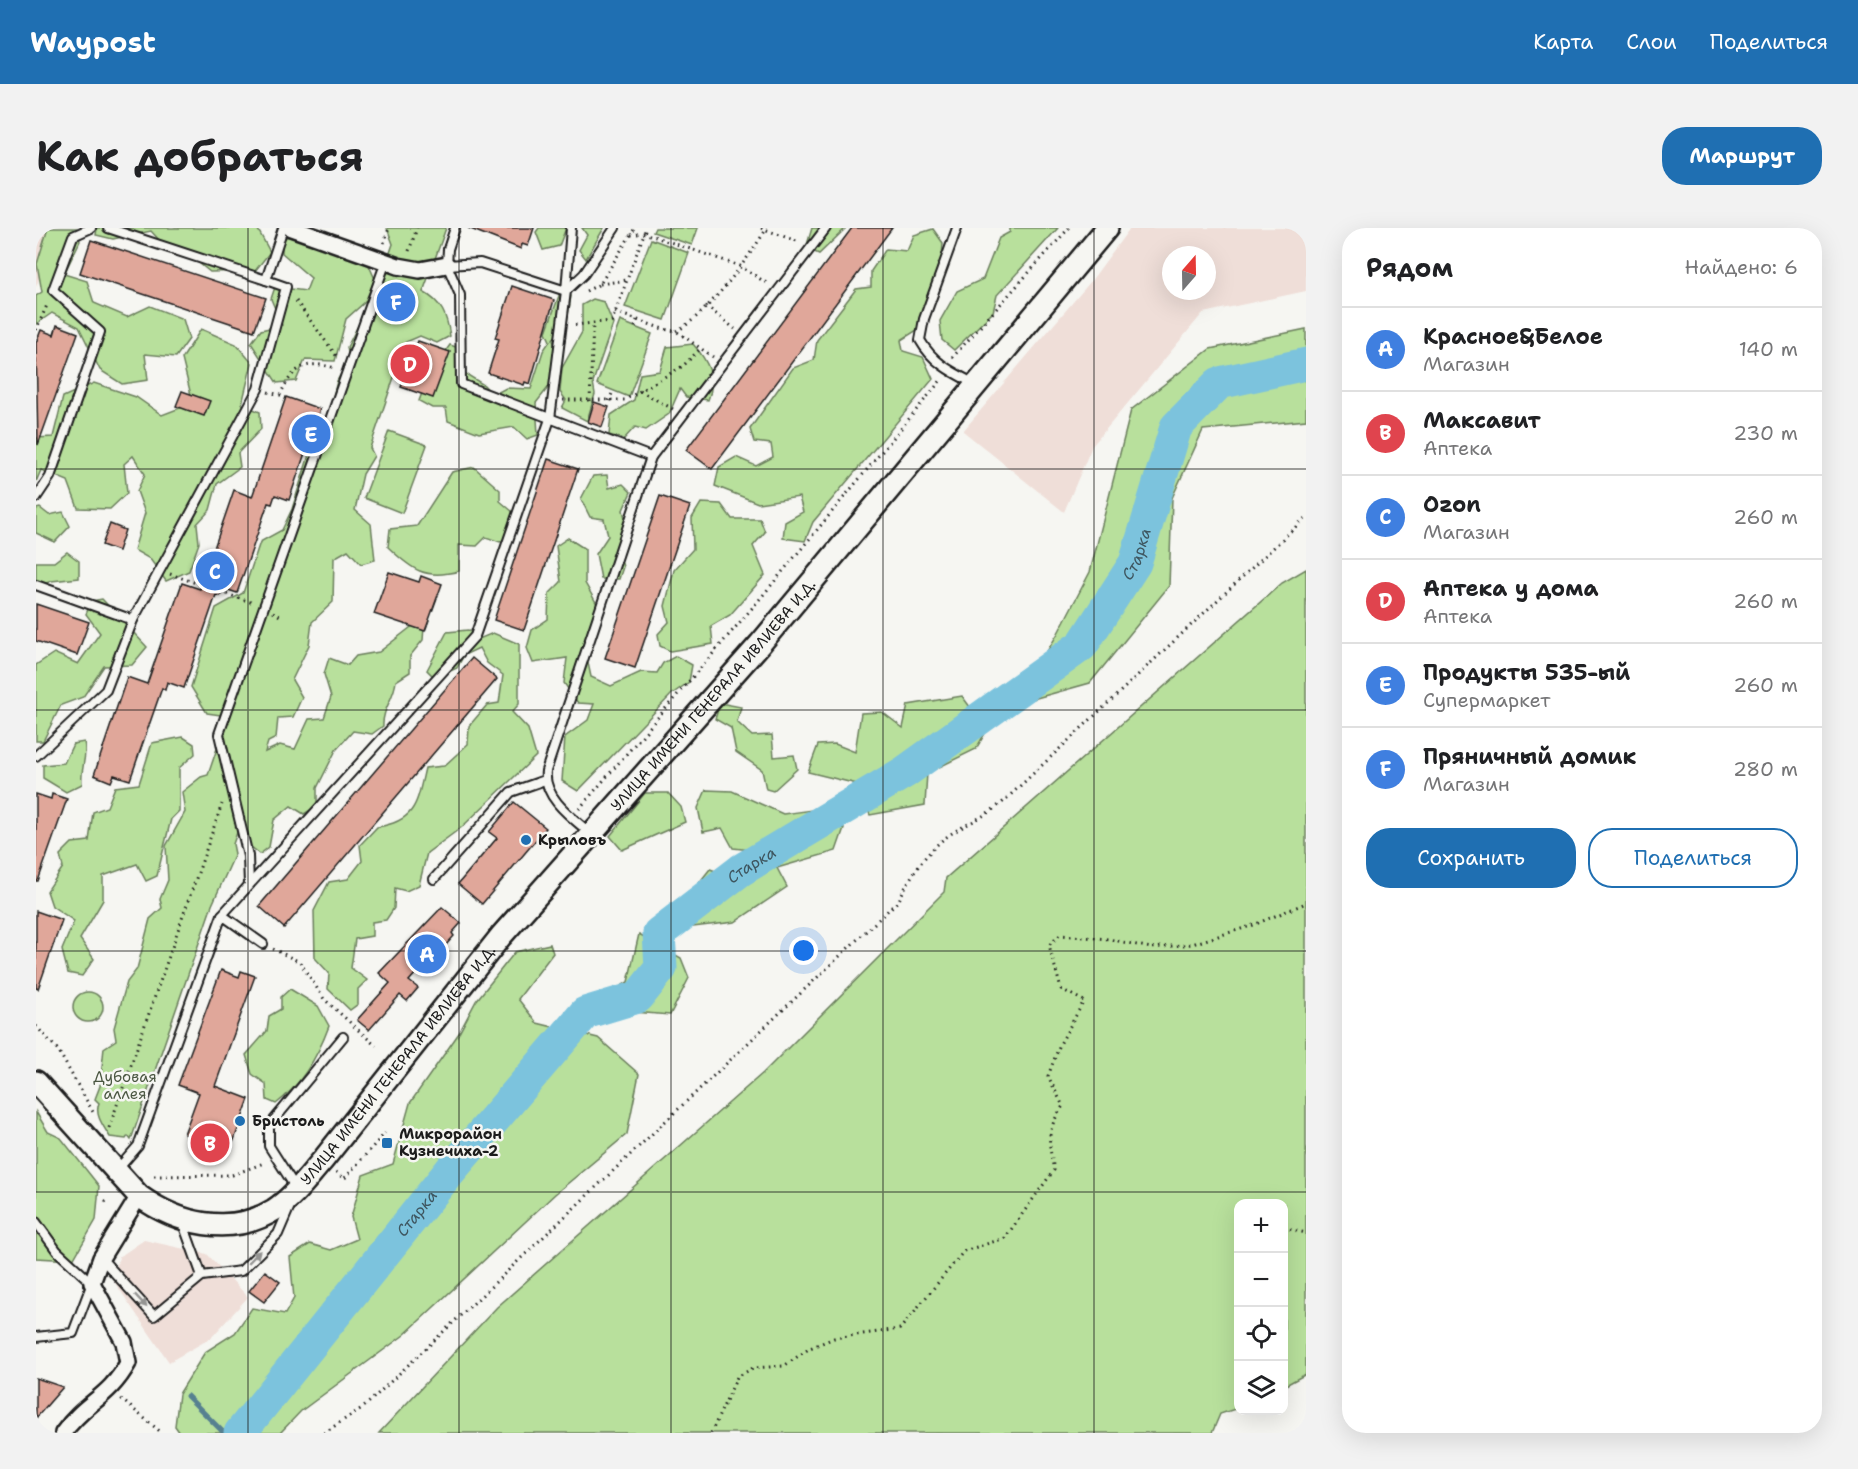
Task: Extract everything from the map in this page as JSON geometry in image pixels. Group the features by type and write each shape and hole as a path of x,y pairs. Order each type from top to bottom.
{"street":[{"path":"291,228 384,254 420,270 447,264"},
{"name":"УЛИЦА ИМЕНИ ГЕНЕРАЛА ИВЛИЕВА И.Д.","path":"36,1082 139,1196 159,1211 182,1220 229,1225 254,1220 276,1209 297,1190 501,936 760,644 1107,228"},
{"path":"63,1433 76,1415 110,1390 128,1363 124,1342 92,1283 101,1258 139,1196"}],"lane":[{"path":"36,498 50,477 100,333 53,290 73,236 91,228"},
{"path":"36,756 106,690 133,620 258,389 286,287 108,228"},
{"path":"266,280 283,228"},
{"path":"455,228 448,249 447,264 460,295 461,384 651,457"},
{"path":"116,1171 138,1146 222,915 475,636 550,419 566,291 571,228"},
{"path":"566,291 585,274 615,228"},
{"path":"592,835 552,796 545,780 651,457 826,228"},
{"path":"957,228 924,319 920,340 929,356 943,368 975,384"},
{"path":"249,885 248,856 219,734 348,372 384,254"},
{"path":"447,264 480,263 566,291"},
{"path":"36,585 133,620"},
{"path":"434,879 511,792 545,780"},
{"path":"222,915 263,944"},
{"path":"101,1258 154,1316 202,1276 241,1271 278,1234 297,1190 269,1146 269,1126 342,1037"},
{"path":"182,1220 202,1276"},
{"path":"36,1222 57,1251 92,1283 73,1333 36,1337"}],"path":[{"path":"384,254 389,228"},
{"path":"408,255 417,228"},
{"path":"562,326 612,321 646,228"},
{"path":"572,818 941,383 943,368 1069,228"},
{"path":"676,331 688,325 706,306 740,266 765,229 812,247"},
{"path":"631,235 644,233 740,266 778,290"},
{"path":"600,284 627,280"},
{"path":"286,287 348,372"},
{"path":"36,330 53,290"},
{"path":"706,306 744,336"},
{"path":"615,312 676,331 722,364"},
{"path":"635,327 638,320"},
{"path":"590,401 593,323"},
{"path":"552,400 625,400 683,366 700,349"},
{"path":"258,389 280,395 288,378 299,367 318,363 348,372"},
{"path":"609,401 613,391"},
{"path":"640,391 684,414"},
{"path":"324,1433 365,1406 900,900 911,873 931,852 958,830 979,821 1002,802 1306,517"},
{"path":"160,570 202,585"},
{"path":"221,592 250,602"},
{"path":"109,1128 230,781"},
{"path":"711,1433 737,1377 753,1368 784,1366 810,1348 834,1338 900,1329 964,1251 1005,1238 1054,1170 1049,1145 1050,1125 1063,1106 1048,1076 1060,1044 1084,1001 1061,989 1049,945 1060,935 1109,939 1151,948 1192,944 1251,926 1306,903"},
{"path":"263,944 300,962 324,999 376,1046"},
{"path":"36,1026 58,1050 93,1112"},
{"path":"154,1176 232,1175 276,1159"},
{"path":"1288,1229 1306,1233"},
{"path":"110,1390 162,1433"}],"shaded area":[{"path":"36,228 55,228 56,230 36,287"},
{"path":"1130,228 1306,228 1306,291 1203,313 1092,446 1064,512 963,431 1091,281"},
{"path":"144,1240 207,1254 248,1297 211,1338 169,1362 113,1280 119,1257"}],"green space":[{"path":"48,228 77,228 80,241 64,274 87,281 94,303 127,317 150,306 183,319 189,339 176,357 145,354 148,380 122,384 100,370 79,327 52,313 36,324 36,296 42,292 37,264"},
{"path":"97,228 257,228 270,252 255,271 210,272 195,260 173,255 151,231 113,239 96,235"},
{"name":"Дубовая аллея","path":"387,228 446,228 423,292 439,305 447,322 450,336 437,343 420,336 406,342 370,448 374,456 363,474 355,510 371,524 375,560 361,564 348,550 334,558 333,602 312,622 309,645 292,680 302,697 293,717 278,718 276,738 268,742 265,752 280,745 295,749 309,719 324,718 331,697 324,674 329,658 348,665 356,656 379,652 415,624 424,627 423,640 410,656 410,672 396,681 384,714 383,726 372,734 353,731 336,750 317,788 317,806 304,814 291,806 274,820 269,847 260,854 250,846 242,818 233,844 235,854 212,905 131,1140 128,1136 126,1139 110,1137 100,1121 99,1103 95,1099 100,1086 104,1048 116,1040 114,1028 127,982 137,969 150,919 162,908 160,899 168,880 166,846 185,812 182,792 201,777 208,775 228,716 207,713 191,687 216,608 243,593 260,542 282,530 292,509 309,455 329,412 337,381 349,359 347,347 366,310 371,307 393,244"},
{"path":"539,228 566,228 559,246 543,250 536,232"},
{"path":"582,228 604,228 586,259 579,250 587,235"},
{"path":"655,228 698,228 692,245 653,232"},
{"path":"812,228 846,228 819,254 806,248"},
{"path":"1010,228 1058,228 997,295 993,312 954,350 942,340 940,321 957,291 983,279 999,238 1010,232"},
{"path":"933,229 943,243 940,283 925,325 901,340 903,351 923,357 933,379 813,522 805,541 783,538 785,522 803,512 799,497 758,503 715,486 719,467 736,457 756,466 773,457 771,444 754,442 750,429 793,368 814,360 817,340 856,289 871,287 871,271 886,249 907,251 914,235"},
{"path":"294,234 367,261 375,279 365,302 346,319 335,361 305,360 296,381 277,383 251,343 261,330 282,325 271,299 275,287 306,291 311,278 282,253 282,239"},
{"path":"651,239 689,253 665,320 625,307"},
{"path":"562,287 571,296 567,322 553,339 556,350 551,369 551,384 536,403 538,435 527,439 514,427 479,433 448,421 446,408 432,408 419,401 429,374 450,345 456,347 458,369 484,385 493,395 506,388 531,389 543,351 550,341 546,332"},
{"path":"593,299 604,302 613,324 593,382 595,394 587,421 562,408 566,400 560,392 562,368 582,332 582,305"},
{"path":"620,321 652,334 629,397 597,384"},
{"path":"201,329 236,344 252,363 242,404 260,412 261,429 238,453 240,467 217,484 210,510 197,524 199,543 189,571 166,581 150,559 134,550 145,513 137,491 145,474 133,456 124,464 127,493 110,509 78,508 68,481 41,470 36,482 36,438 53,437 63,397 94,383 136,397 162,415 193,403 182,359"},
{"path":"1306,329 1306,420 1203,430 1172,498 1169,586 1090,683 1015,704 1057,635 1090,572 1131,410 1210,349"},
{"path":"693,344 710,370 712,384 708,400 686,397 680,389 669,414 646,430 635,427 624,439 609,435 611,415 634,400 640,374 660,371 667,347"},
{"path":"389,431 427,445 402,513 364,498"},
{"path":"474,467 500,490 500,501 513,512 514,531 500,542 486,537 477,546 459,545 459,571 428,573 404,562 388,547 390,529 417,526 452,472"},
{"path":"607,475 609,488 623,484 631,492 623,510 629,534 618,548 623,567 619,579 601,579 596,554 608,536 604,519 590,517 581,499 593,476"},
{"path":"701,503 721,504 732,519 760,519 765,532 753,546 765,575 730,615 711,626 713,644 670,651 660,646 658,634 669,622 665,606 674,570 693,549 692,518"},
{"path":"40,508 49,515 63,512 70,526 55,542 36,533 36,509"},
{"path":"568,538 585,549 585,583 602,613 584,644 591,677 611,686 641,672 657,673 663,663 676,656 692,665 689,682 672,694 578,791 562,781 565,737 588,720 594,704 578,703 564,683 567,658 533,663 527,648 532,630 548,619 549,594 561,582 556,546"},
{"path":"67,552 79,561 79,578 51,581 36,588 36,562 54,562"},
{"path":"1306,569 1306,1374 1288,1384 1288,1199 1234,1199 1234,1409 1220,1414 1212,1433 379,1433 497,1307 763,1073 944,892 946,878 1282,583"},
{"path":"102,599 147,647 132,665 104,666 83,697 61,705 43,741 36,741 36,665 54,653 78,664 100,633 86,614 92,601"},
{"path":"468,630 479,639 493,633 519,644 519,704 512,712 528,729 536,756 462,827 427,853 419,885 406,891 395,888 394,908 386,920 372,922 372,936 355,939 351,968 367,980 358,989 358,1004 350,1010 328,989 329,973 315,958 314,911 329,882 348,879 362,861 360,845 377,827 400,820 413,808 420,791 425,768 444,766 468,744 469,726 487,705 499,703 503,675 487,663 479,648 464,655 457,668 435,678 427,670 447,632"},
{"path":"962,696 987,730 976,749 927,773 925,805 870,815 857,784 808,772 818,745 835,744 855,752 861,713 882,712 903,728 908,705"},
{"path":"720,703 741,707 737,722 752,736 772,735 774,757 794,755 797,769 773,791 766,789 762,770 736,752 731,728 715,719"},
{"path":"183,737 194,744 195,754 179,768 179,811 171,819 157,876 146,881 137,864 103,876 103,900 80,939 94,959 82,976 68,973 62,950 74,921 52,906 47,891 63,867 60,855 72,843 89,841 93,812 107,807 115,787 139,784 152,743"},
{"path":"84,742 82,784 66,792 43,778 43,765 64,763 73,744"},
{"path":"706,790 732,791 783,814 812,810 826,829 844,828 836,851 777,868 787,887 735,922 693,927 675,913 710,869 724,874 752,850 733,848 722,828 703,832 698,808"},
{"path":"645,793 668,793 681,807 685,822 622,850 610,836"},
{"path":"639,934 681,958 689,978 670,1015 621,1011 596,1001 628,982"},
{"path":"550,944 553,953 518,999 537,1023 598,1038 639,1074 627,1134 555,1194 404,1335 301,1411 280,1433 180,1433 175,1426 179,1394 205,1352 235,1333 252,1308 285,1314 294,1298 290,1257 310,1244 331,1250 357,1239 351,1217 363,1175 393,1164 410,1103 459,1033 476,1001 515,952"},
{"path":"290,989 318,1006 329,1026 308,1069 294,1088 276,1104 267,1100 266,1084 252,1074 246,1055 267,1031 269,1016 281,1009 281,997"},
{"path":"88,992 99,996 103,1007 99,1018 88,1022 77,1018 73,1007 77,996"},
{"path":"36,1112 48,1132 61,1138 99,1186 96,1220 73,1260 36,1258"}],"building":[{"path":"468,228 534,228 528,246 522,244 521,249"},
{"path":"852,228 892,228 712,469 686,450"},
{"path":"91,240 266,298 254,331 80,273"},
{"path":"512,286 554,300 530,384 525,382 524,385 488,373 499,339 495,338"},
{"path":"57,325 78,333 38,445 36,343 41,330 54,335"},
{"path":"418,341 450,352 433,398 401,387"},
{"path":"182,391 210,401 204,416 176,406"},
{"path":"286,397 320,409 289,500 275,495 272,504 268,503 237,593 223,588 220,596 216,595 184,688 167,682 165,690 162,688 130,780 114,775 111,782 94,775 127,677 147,684 182,583 200,589 234,490 252,497"},
{"path":"594,402 609,407 602,427 588,422"},
{"path":"548,459 578,469 524,630 494,620"},
{"path":"660,496 690,506 635,668 605,658"},
{"path":"110,524 125,530 118,551 102,545"},
{"path":"389,572 419,582 421,576 442,584 425,631 374,614"},
{"path":"36,604 89,622 77,655 36,641"},
{"path":"472,658 497,679 284,928 259,906"},
{"path":"36,794 51,799 52,794 67,799 38,881 36,881"},
{"path":"514,802 546,828 482,904 458,884 497,838 489,832"},
{"path":"442,907 461,923 452,933 454,936 444,947 442,944 409,981 418,988 407,1001 400,995 369,1030 357,1020 390,983 379,973"},
{"path":"36,911 62,920 38,989 36,988"},
{"path":"221,970 239,977 241,971 255,976 215,1086 249,1099 230,1151 184,1134 199,1093 178,1085"},
{"path":"265,1271 280,1282 264,1302 249,1291"},
{"path":"36,1378 63,1387 36,1418"}],"waterway":[{"name":"Старка","path":"240,1433 450,1171 585,1013 638,997 661,968 659,933 741,870 905,772 1082,645 1135,563 1176,427 1219,383 1306,364"},
{"path":"187,1396 224,1433"}],"place":[{"name":"Пряничный домик","path":"396,302"},
{"name":"Аптека у дома","path":"410,364"},
{"name":"Продукты 535-ый","path":"311,434"},
{"name":"Ozon","path":"215,571"},
{"name":"Крыловъ","path":"526,840"},
{"name":"Красное&Белое","path":"427,954"},
{"name":"Бристоль","path":"240,1121"},
{"name":"Максавит","path":"210,1143"},
{"name":"Микрорайон Кузнечиха-2","path":"387,1143"}]}
